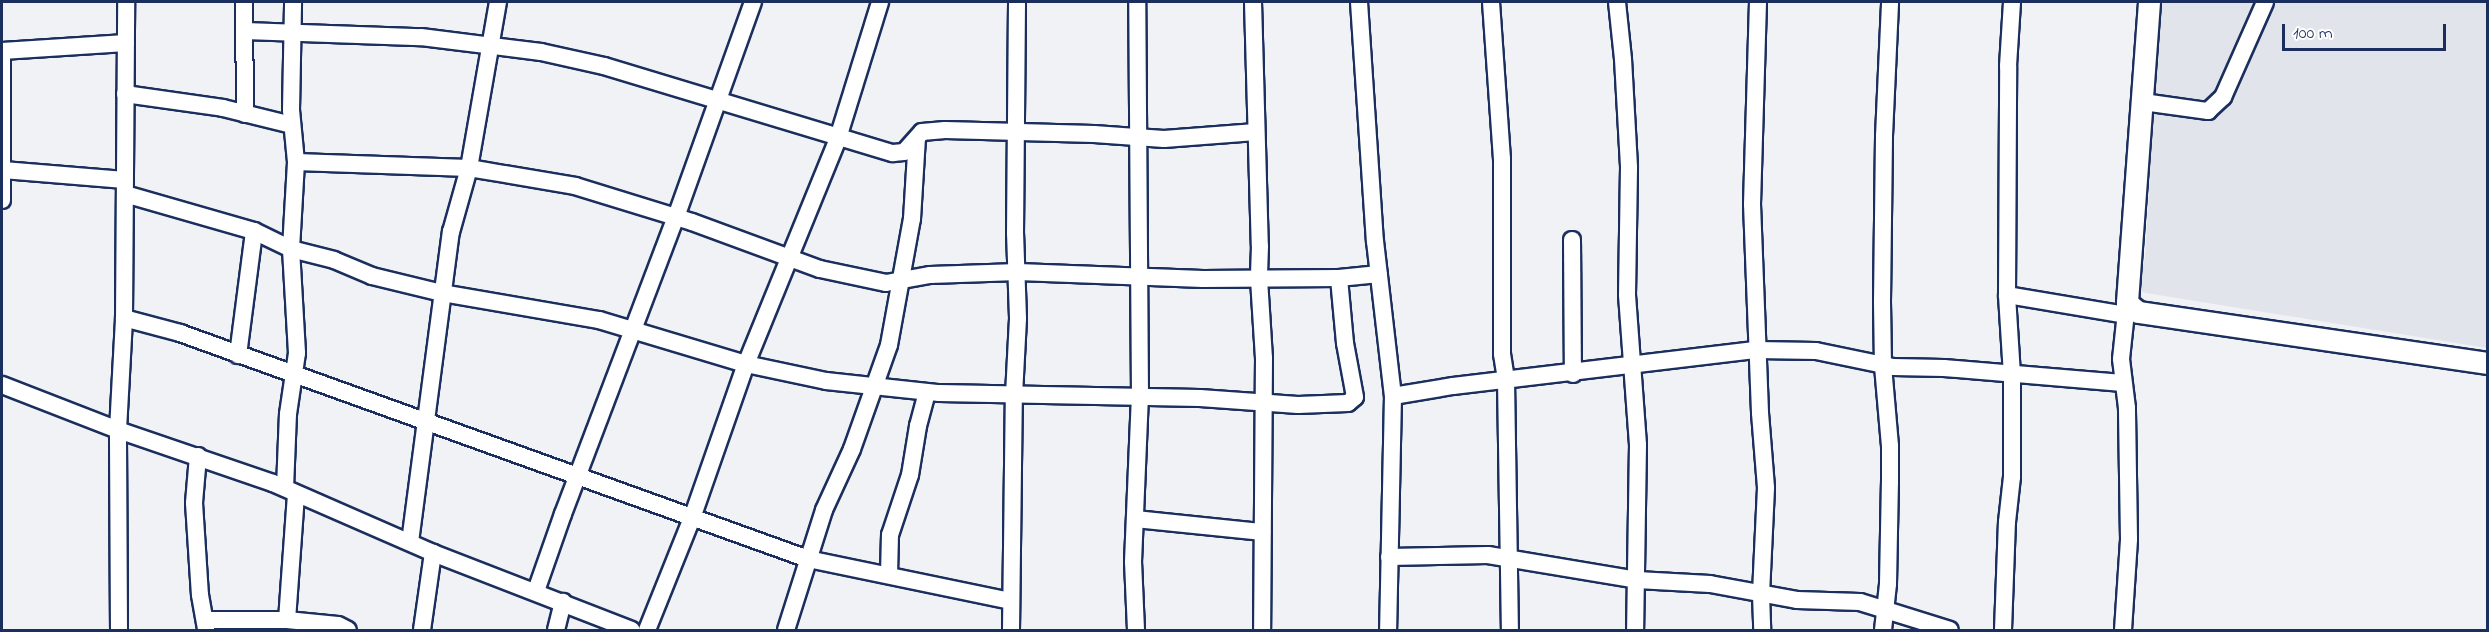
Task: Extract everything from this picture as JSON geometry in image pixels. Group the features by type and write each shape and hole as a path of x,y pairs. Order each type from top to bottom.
{"main road":[{"path":"2149,2 2126,309 2487,363"}],"street":[{"path":"119,630 118,430 124,318 126,2"},
{"path":"244,2 245,114"},
{"path":"286,620 291,491 288,414 297,353 291,249 296,162 292,125 292,2"},
{"path":"410,542 424,421 451,232 469,168 498,2"},
{"path":"536,591 676,217 753,2"},
{"path":"647,630 692,518 746,364 838,138 880,2"},
{"path":"1011,630 1018,272 1017,2"},
{"path":"1136,630 1133,562 1140,396 1137,2"},
{"path":"1253,2 1264,404 1262,630"},
{"path":"1359,2 1379,274 1393,396 1388,630"},
{"path":"1491,2 1502,159 1502,354 1506,380 1510,630"},
{"path":"1617,2 1623,58 1629,168 1627,295 1630,364 1638,445 1635,630"},
{"path":"1758,2 1752,204 1757,350 1766,488 1761,594 1762,630"},
{"path":"1883,630 1886,611 1890,446 1882,366 1884,136 1890,2"},
{"path":"2003,630 2007,522 2012,477 2012,375 2007,296 2008,89 2012,2"},
{"path":"2143,102 2208,111 2223,97 2265,2"},
{"path":"245,31 421,37 492,44 604,66 893,153 904,152 922,132 945,130 1137,138 1203,138 1256,132"},
{"path":"2,200 2,53 126,43"},
{"path":"125,94 245,114 292,125"},
{"path":"786,630 824,510 852,449 889,345 912,219 917,138"},
{"path":"296,162 469,168 575,186 676,217 790,256 820,269 862,280 886,283 930,275 1018,272 1259,279 1339,278 1379,274"},
{"path":"3,170 125,187 254,231 291,249 334,260 372,276 442,293 599,320 746,364 826,381 874,388 1014,395 1140,396 1264,404 1335,405 1348,403 1355,397 1345,343 1339,278"},
{"path":"238,355 254,231"},
{"path":"1572,240 1573,374"},
{"path":"2007,296 2126,309 2121,359 2122,383 2127,408 2129,529 2123,630"},
{"path":"124,318 180,333 294,376 808,559 1011,601"},
{"path":"1393,396 1506,380 1573,374 1630,364 1757,350 1816,351 1882,366 1944,368 2122,383"},
{"path":"2,385 118,430 198,456 291,491 433,553 632,630"},
{"path":"889,575 890,535 910,475 918,426 927,392"},
{"path":"198,456 194,503 200,595 205,626 286,620 338,625 348,630"},
{"path":"1136,519 1262,532"},
{"path":"422,630 433,553"},
{"path":"1389,557 1488,555 1530,564 1637,580 1710,584 1797,600 1860,602 1950,630"},
{"path":"556,630 562,602"}],"shaded area":[{"path":"2160,2 2487,2 2487,348 2146,293 2134,289 2145,259"}]}
